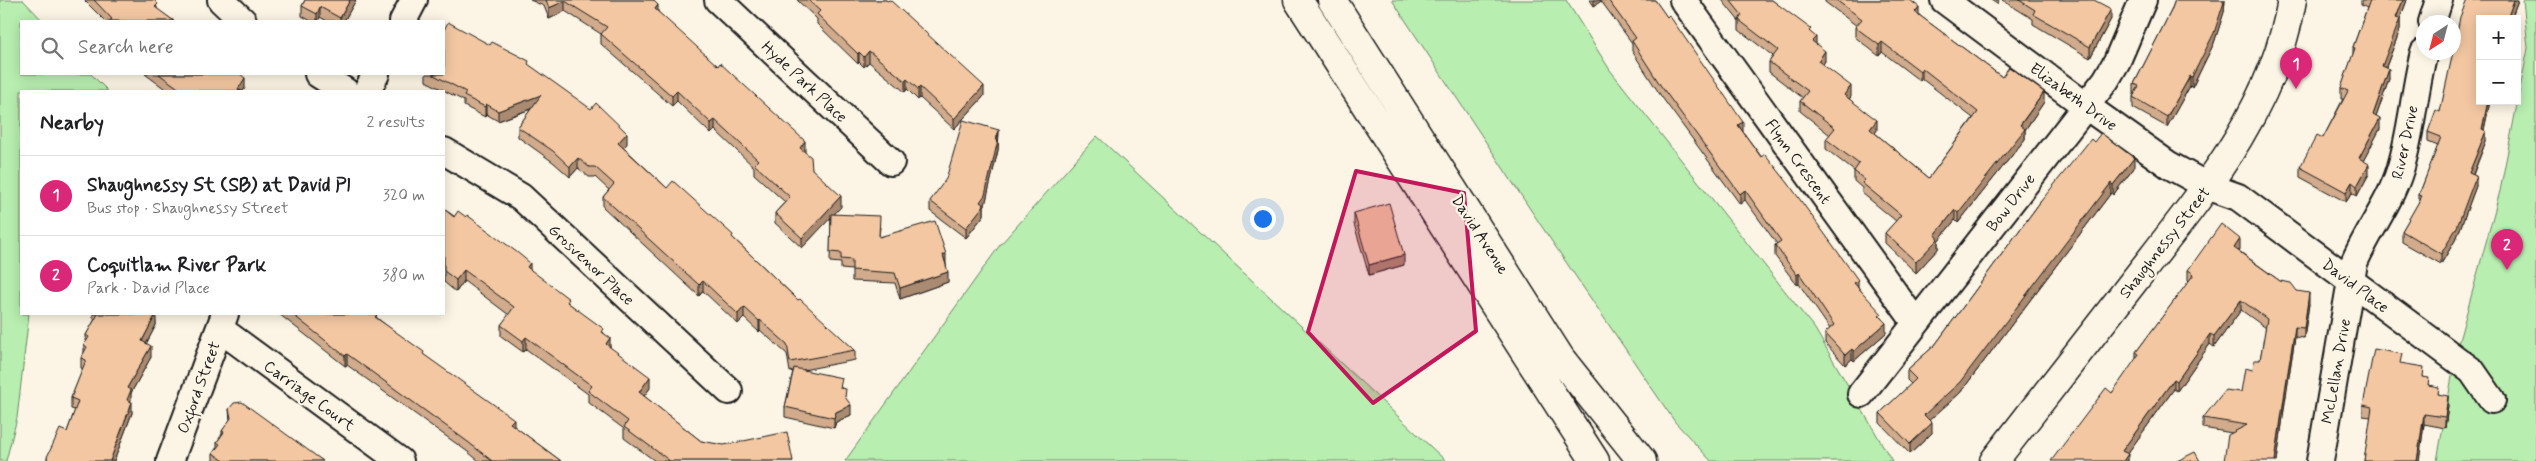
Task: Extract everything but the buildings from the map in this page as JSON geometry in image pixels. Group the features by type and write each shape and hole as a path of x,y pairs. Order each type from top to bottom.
{"main road":[{"name":"David Avenue","path":"1298,0 1595,461"},
{"name":"David Avenue","path":"1332,0 1561,359 1642,461"},
{"name":"Shaughnessy Street","path":"1994,461 2207,186 2233,149 2255,110 2288,23 2292,0"}],"street":[{"path":"221,0 242,20"},
{"path":"404,20 414,0"},
{"name":"Hyde Park Place","path":"718,0 891,162"},
{"name":"Flynn Crescent","path":"1683,0 1916,323"},
{"name":"Elizabeth Drive","path":"1944,0 2086,106 2169,165 2207,186"},
{"name":"Bow Drive","path":"1860,394 2086,106 2117,61 2143,0"},
{"path":"2434,15 2438,0"},
{"name":"River Drive","path":"2350,282 2354,262 2366,235 2392,192 2401,168 2422,60"},
{"path":"320,75 343,90"},
{"path":"368,90 375,75"},
{"name":"Grosvenor Place","path":"445,152 521,197 729,391"},
{"name":"David Place","path":"2207,186 2238,197 2472,371 2492,400"},
{"name":"McLellan Drive","path":"2320,461 2350,282"},
{"name":"Oxford Street","path":"170,461 222,321"},
{"name":"Carriage Court","path":"222,321 400,461"}],"highlighted area":[{"path":"1356,171 1464,193 1476,331 1373,403 1308,332"}],"green space":[{"path":"0,0 23,0 42,20 20,20 20,75 92,75 107,90 20,90 20,315 29,315 17,418 6,461 0,461"},
{"path":"1392,0 1566,0 1610,70 1815,329 1892,461 1711,461 1675,422 1538,221"},
{"path":"2523,0 2536,0 2536,461 2437,461 2457,348 2500,191 2517,105 2521,105 2521,84 2528,48"},
{"path":"1097,136 1446,461 845,461 1000,245"}],"place":[{"name":"Shaughnessy St (SB) at David Pl","path":"2296,89"},
{"name":"Coquitlam River Park","path":"2507,270"}]}
